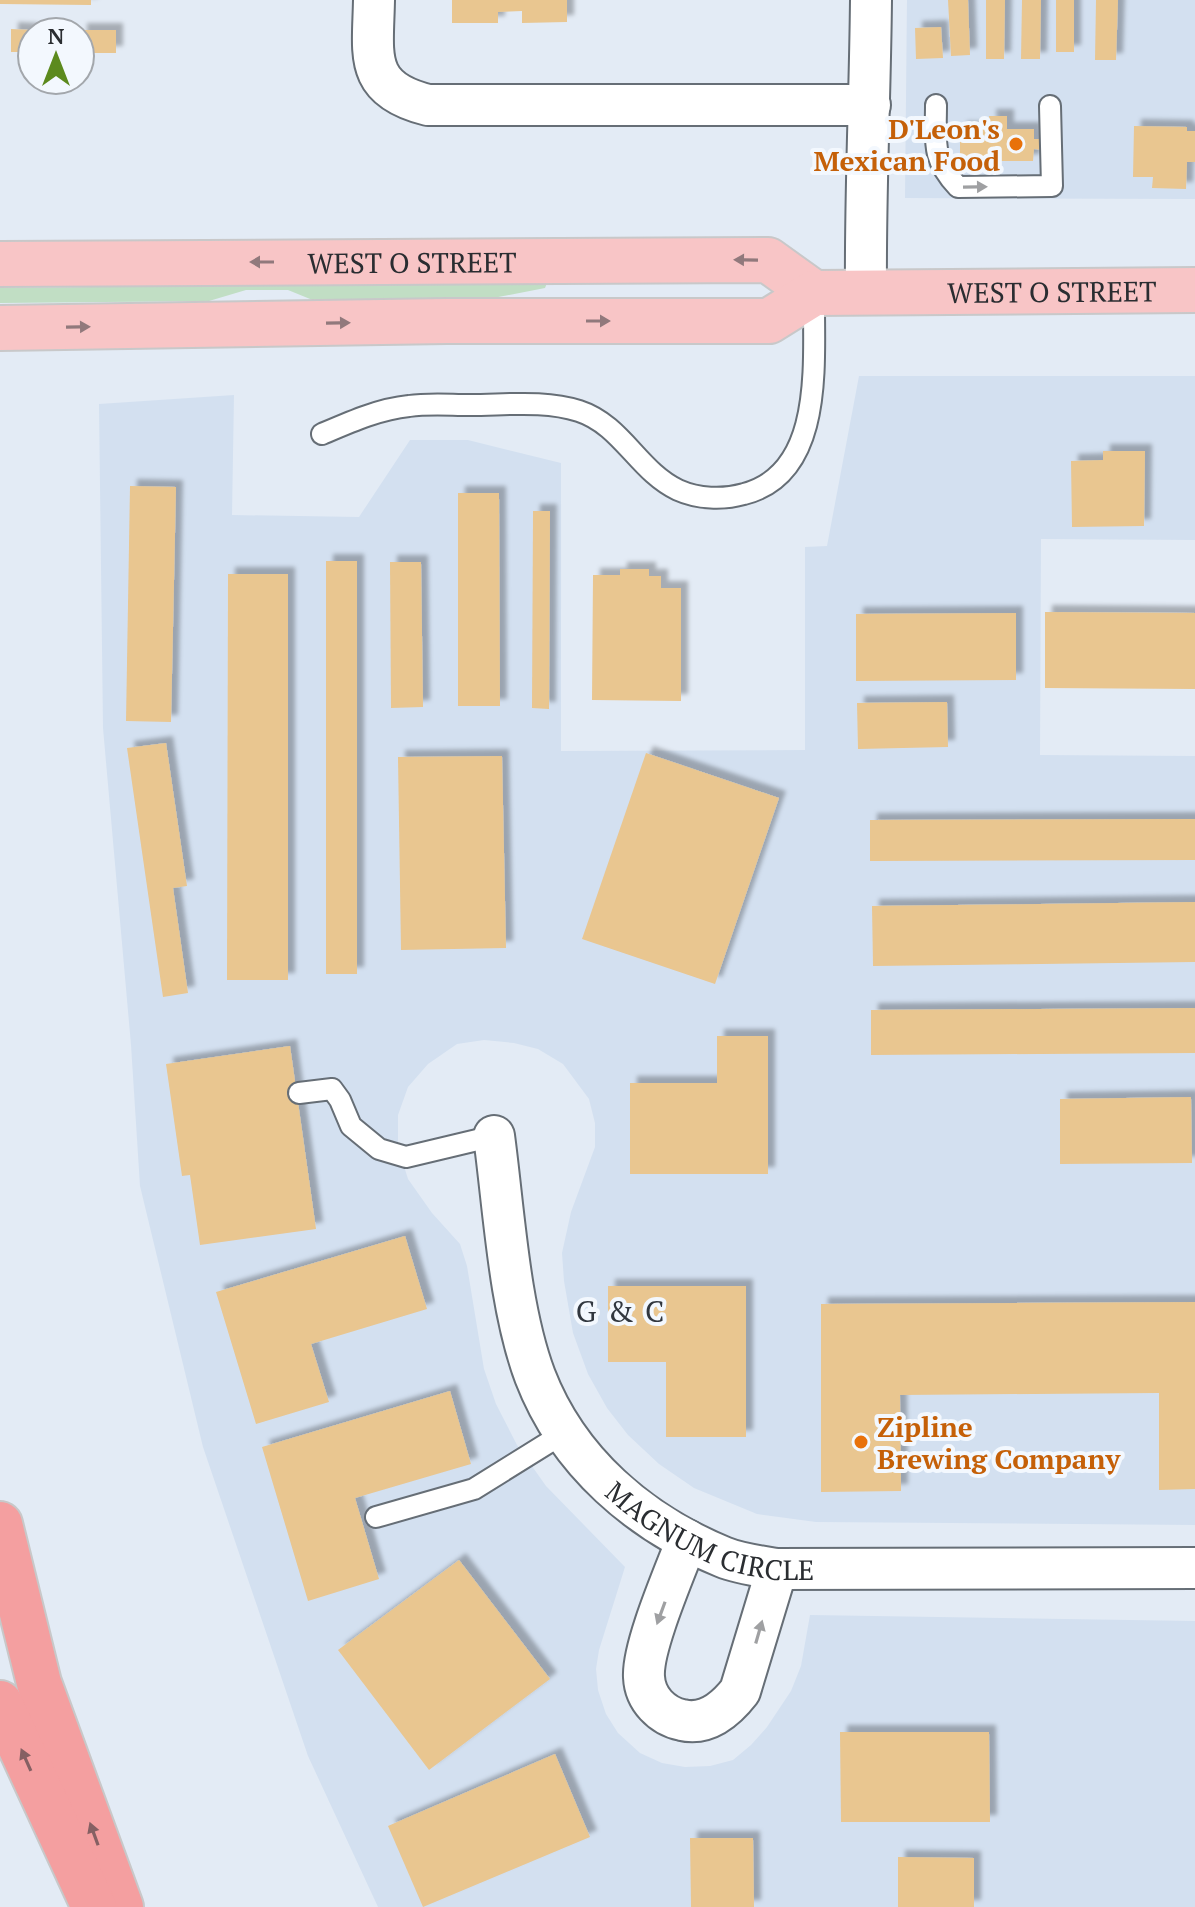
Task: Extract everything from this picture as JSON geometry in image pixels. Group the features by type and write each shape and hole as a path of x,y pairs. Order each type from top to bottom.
{"highway":[{"path":"0,1524 39,1683 121,1907"},
{"path":"0,1703 94,1907"}],"main road":[{"name":"WEST O STREET","path":"0,264 768,260 814,293 1195,290"},
{"path":"0,328 447,321 769,321 814,293"}],"street":[{"path":"374,0 376,70 380,78 394,93 428,105 870,105"},
{"path":"866,293 865,206 871,0"},
{"name":"MAGNUM CIRCLE","path":"494,1136 515,1294 535,1375 554,1418 580,1455 611,1488 646,1516 726,1558 777,1569 1195,1568"},
{"path":"687,1540 649,1647 644,1677 649,1696 661,1711 675,1719 690,1722 714,1716 729,1705 740,1691 777,1569"}],"lane":[{"path":"936,105 936,156 958,187 1052,186 1050,106"},
{"path":"322,434 363,417 408,406 556,404 593,415 613,429 659,478 679,490 706,497 730,498 755,491 774,480 791,463 801,444 811,396 814,293"},
{"path":"299,1093 332,1089 351,1126 379,1149 406,1157 494,1136"},
{"path":"376,1517 474,1489 564,1433"}],"shaded area":[{"path":"907,0 1195,0 1195,199 905,198"},
{"path":"859,376 1195,376 1195,540 1041,539 1040,755 1195,756 1195,1525 816,1522 757,1514 694,1488 659,1464 628,1435 607,1408 588,1374 573,1333 562,1253 571,1212 595,1147 595,1123 589,1099 563,1064 538,1049 514,1043 484,1040 457,1044 428,1064 408,1087 398,1115 398,1147 408,1179 432,1213 460,1244 467,1266 484,1369 496,1404 517,1445 546,1486 625,1567 596,1669 598,1690 606,1714 618,1733 640,1753 662,1763 685,1767 710,1766 733,1760 767,1727 791,1691 801,1666 810,1615 1195,1621 1195,1907 378,1907 308,1756 203,1447 140,1186 103,728 99,404 234,395 232,515 359,517 410,440 468,440 561,463 561,751 805,750 805,547 827,546"}],"green space":[{"path":"547,283 545,288 488,299 315,301 288,290 246,290 209,301 0,303 0,288"}],"building":[{"path":"0,0 91,0 91,5 0,4"},
{"path":"452,0 567,0 567,22 522,23 522,11 498,12 498,23 452,23"},
{"path":"948,0 968,0 970,55 951,56"},
{"path":"986,0 1005,0 1004,59 986,59"},
{"path":"1022,0 1041,0 1040,59 1021,59"},
{"path":"1056,0 1074,0 1074,52 1056,52"},
{"path":"1096,0 1118,0 1116,60 1095,60"},
{"path":"941,27 943,58 916,59 915,28"},
{"path":"11,29 16,29 16,52 11,52"},
{"path":"96,30 116,30 116,53 96,53"},
{"name":"D'Leon's Mexican Food","path":"989,116 1007,116 1007,129 1034,129 1034,139 1043,139 1043,150 1034,149 1033,161 960,161 960,128 990,129"},
{"path":"1134,126 1187,127 1187,131 1195,131 1195,162 1187,162 1186,189 1152,188 1153,177 1133,177"},
{"path":"1103,451 1145,451 1144,526 1072,527 1071,461 1103,460"},
{"path":"130,486 176,487 171,722 126,721"},
{"path":"458,493 499,493 500,706 458,706"},
{"path":"533,511 550,511 549,709 532,708"},
{"path":"326,561 357,561 357,974 326,974"},
{"path":"390,562 421,562 423,707 391,708"},
{"path":"620,569 649,569 649,576 661,576 661,588 681,588 681,701 592,700 593,575 620,575"},
{"path":"228,574 288,574 288,980 227,980"},
{"path":"1045,612 1195,613 1195,689 1045,688"},
{"path":"1016,613 1016,680 856,681 856,614"},
{"path":"947,702 948,747 858,749 857,703"},
{"path":"166,743 187,886 173,888 188,993 163,997 127,748"},
{"path":"646,753 779,798 715,984 582,939"},
{"path":"502,756 506,948 401,950 398,757"},
{"path":"1195,819 1195,860 870,861 870,820"},
{"path":"1195,902 1195,962 873,966 872,906"},
{"path":"1195,1008 1195,1053 871,1055 871,1010"},
{"path":"717,1036 768,1036 768,1174 630,1174 630,1083 717,1083"},
{"path":"290,1046 316,1229 200,1245 190,1175 182,1176 166,1064"},
{"path":"1191,1097 1192,1163 1060,1164 1060,1099"},
{"path":"405,1236 427,1309 311,1344 329,1402 256,1424 216,1292"},
{"path":"608,1286 746,1286 746,1437 666,1437 666,1362 608,1362"},
{"name":"Zipline Brewing Company","path":"1195,1302 1195,1489 1159,1490 1159,1393 900,1395 901,1491 821,1492 821,1304"},
{"path":"450,1391 471,1464 355,1498 379,1579 308,1601 262,1447"},
{"path":"459,1560 550,1679 429,1770 338,1650"},
{"path":"840,1732 989,1732 990,1822 841,1822"},
{"path":"555,1754 590,1837 423,1907 388,1826"},
{"path":"690,1838 753,1838 754,1907 691,1907"},
{"path":"898,1857 974,1858 974,1907 898,1907"}],"place":[{"name":"D'Leon's Mexican Food","path":"1016,144"},
{"name":"Zipline Brewing Company","path":"861,1442"}],"district":[{"name":"G & C","path":"621,1311"}]}
